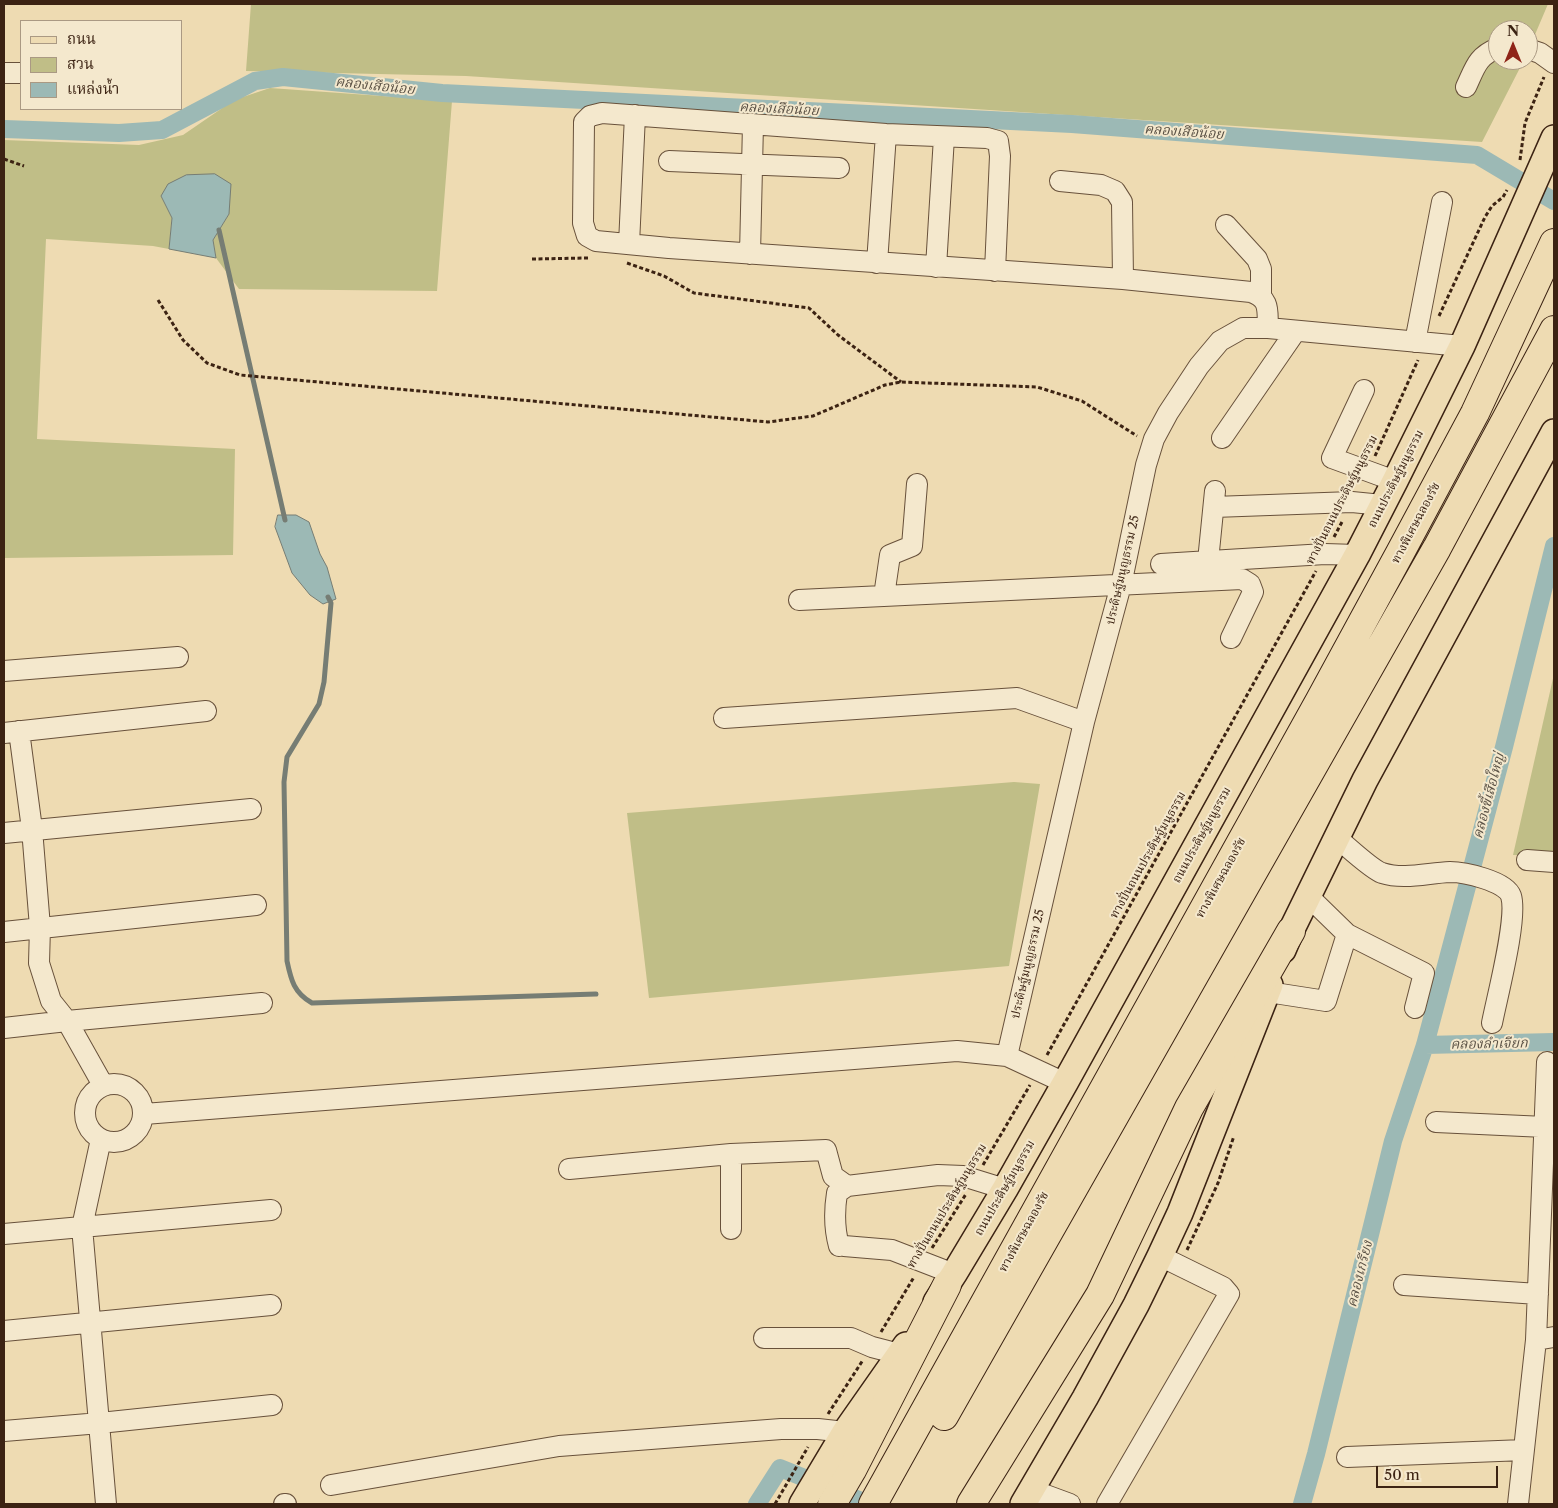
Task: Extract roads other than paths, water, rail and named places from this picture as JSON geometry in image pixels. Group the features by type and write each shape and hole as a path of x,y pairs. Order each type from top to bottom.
{"highway":[{"name":"ทางพิเศษฉลองรัช","path":"873,1504 1311,717 1475,413 1554,243"},
{"name":"ทางพิเศษฉลองรัช","path":"894,1504 1437,548 1554,330"},
{"path":"971,1504 1100,1295 1189,1108 1291,931"},
{"path":"819,1501 950,1280"}],"main road":[{"name":"ถนนประดิษฐ์มนูธรรม","path":"840,1465 845,1432 950,1280 1005,1189 1357,555 1462,346 1515,200 1531,162 1554,138"},
{"path":"1028,1497 1136,1305 1160,1256 1183,1205 1291,931 1365,780 1554,432"}],"street":[{"path":"1466,87 1478,61 1488,52"},
{"path":"1538,53 1553,62"},
{"path":"4,73 20,73"},
{"path":"995,271 1000,156 998,141 988,138 886,134 602,113 590,116 584,122 583,224 587,236 626,253 750,254 1123,280 1251,292 1261,296"},
{"path":"626,253 635,115"},
{"path":"750,254 753,124"},
{"path":"877,263 886,134"},
{"path":"936,267 944,137"},
{"path":"669,162 839,168"},
{"path":"1060,181 1101,185 1115,191 1122,202 1123,280"},
{"path":"1420,342 1442,202"},
{"path":"1226,225 1257,259 1262,269 1261,296 1267,306 1268,328"},
{"name":"ประดิษฐ์มนูญธรรม 25","path":"1006,1056 1084,722 1121,585 1152,446 1173,405 1199,366 1220,341 1243,328 1268,328 1462,346"},
{"path":"1222,438 1295,332"},
{"path":"1364,390 1332,458 1395,481"},
{"path":"884,596 890,555 912,546 917,484"},
{"path":"1208,561 1215,499 1352,502 1382,505"},
{"path":"1161,564 1325,554 1357,555"},
{"path":"799,600 1242,579 1250,584 1253,592 1231,638"},
{"path":"4,671 178,657"},
{"path":"724,718 1017,698 1084,722"},
{"path":"103,1085 67,1020 51,1001 38,963 40,927 32,829 12,732 206,711"},
{"path":"4,833 251,809"},
{"path":"1337,838 1380,873 1421,875 1451,872 1496,881 1505,887 1511,896 1512,920 1492,1023"},
{"path":"1527,860 1554,862"},
{"path":"1308,896 1347,934 1424,973 1415,1008"},
{"path":"4,932 256,905"},
{"path":"1268,992 1326,1001 1347,934"},
{"path":"4,1028 67,1020 262,1003"},
{"path":"144,1114 957,1051 1006,1056 1065,1083"},
{"path":"1518,1504 1524,1450 1545,1339 1538,1294 1548,1211 1545,1127 1547,1062"},
{"path":"112,1083 122,1084 131,1088 138,1095 142,1104 144,1114 137,1132 120,1142 110,1142 93,1134 87,1126 84,1116 84,1107 88,1098 94,1090 103,1085 112,1083"},
{"path":"1436,1122 1545,1127"},
{"path":"101,1139 82,1227 106,1504"},
{"path":"569,1168 731,1154 826,1150 833,1176 846,1186"},
{"path":"731,1154 731,1229"},
{"path":"950,1280 923,1262 892,1250 842,1246 834,1221 837,1194 846,1186 938,1175 963,1176 1005,1189"},
{"path":"4,1234 271,1210"},
{"path":"1107,1504 1230,1294 1223,1287 1160,1256"},
{"path":"1404,1286 1538,1294"},
{"path":"4,1331 271,1305"},
{"path":"764,1338 851,1338 872,1347 899,1354"},
{"path":"4,1431 272,1405"},
{"path":"330,1485 559,1446 782,1429 814,1436 845,1432"},
{"path":"1347,1457 1524,1450"},
{"path":"1028,1497 1070,1504"}],"water":[{"path":"215,174 231,184 229,214 213,240 216,258 169,249 172,218 161,196 168,184 186,175"},
{"path":"278,515 296,515 309,522 320,554 327,567 336,599 323,604 310,595 292,573 275,527"}],"waterway":[{"name":"คลองเสือน้อย","path":"4,129 119,133 162,130 255,81 283,77 442,93 1072,124 1477,155 1554,201"},
{"path":"219,230 285,520"},
{"name":"คลองขี้เสือใหญ่","path":"1302,1504 1393,1141 1425,1045 1504,747 1554,546"},
{"path":"328,597 331,603 324,682 319,704 287,757 284,782 287,961 297,990 312,1003 596,994"},
{"name":"คลองลำเจียก","path":"1425,1045 1554,1042"},
{"path":"757,1504 780,1468 869,1504"}],"water label":[{"name":"คลองเกรียง","path":"1360,1274"}]}
